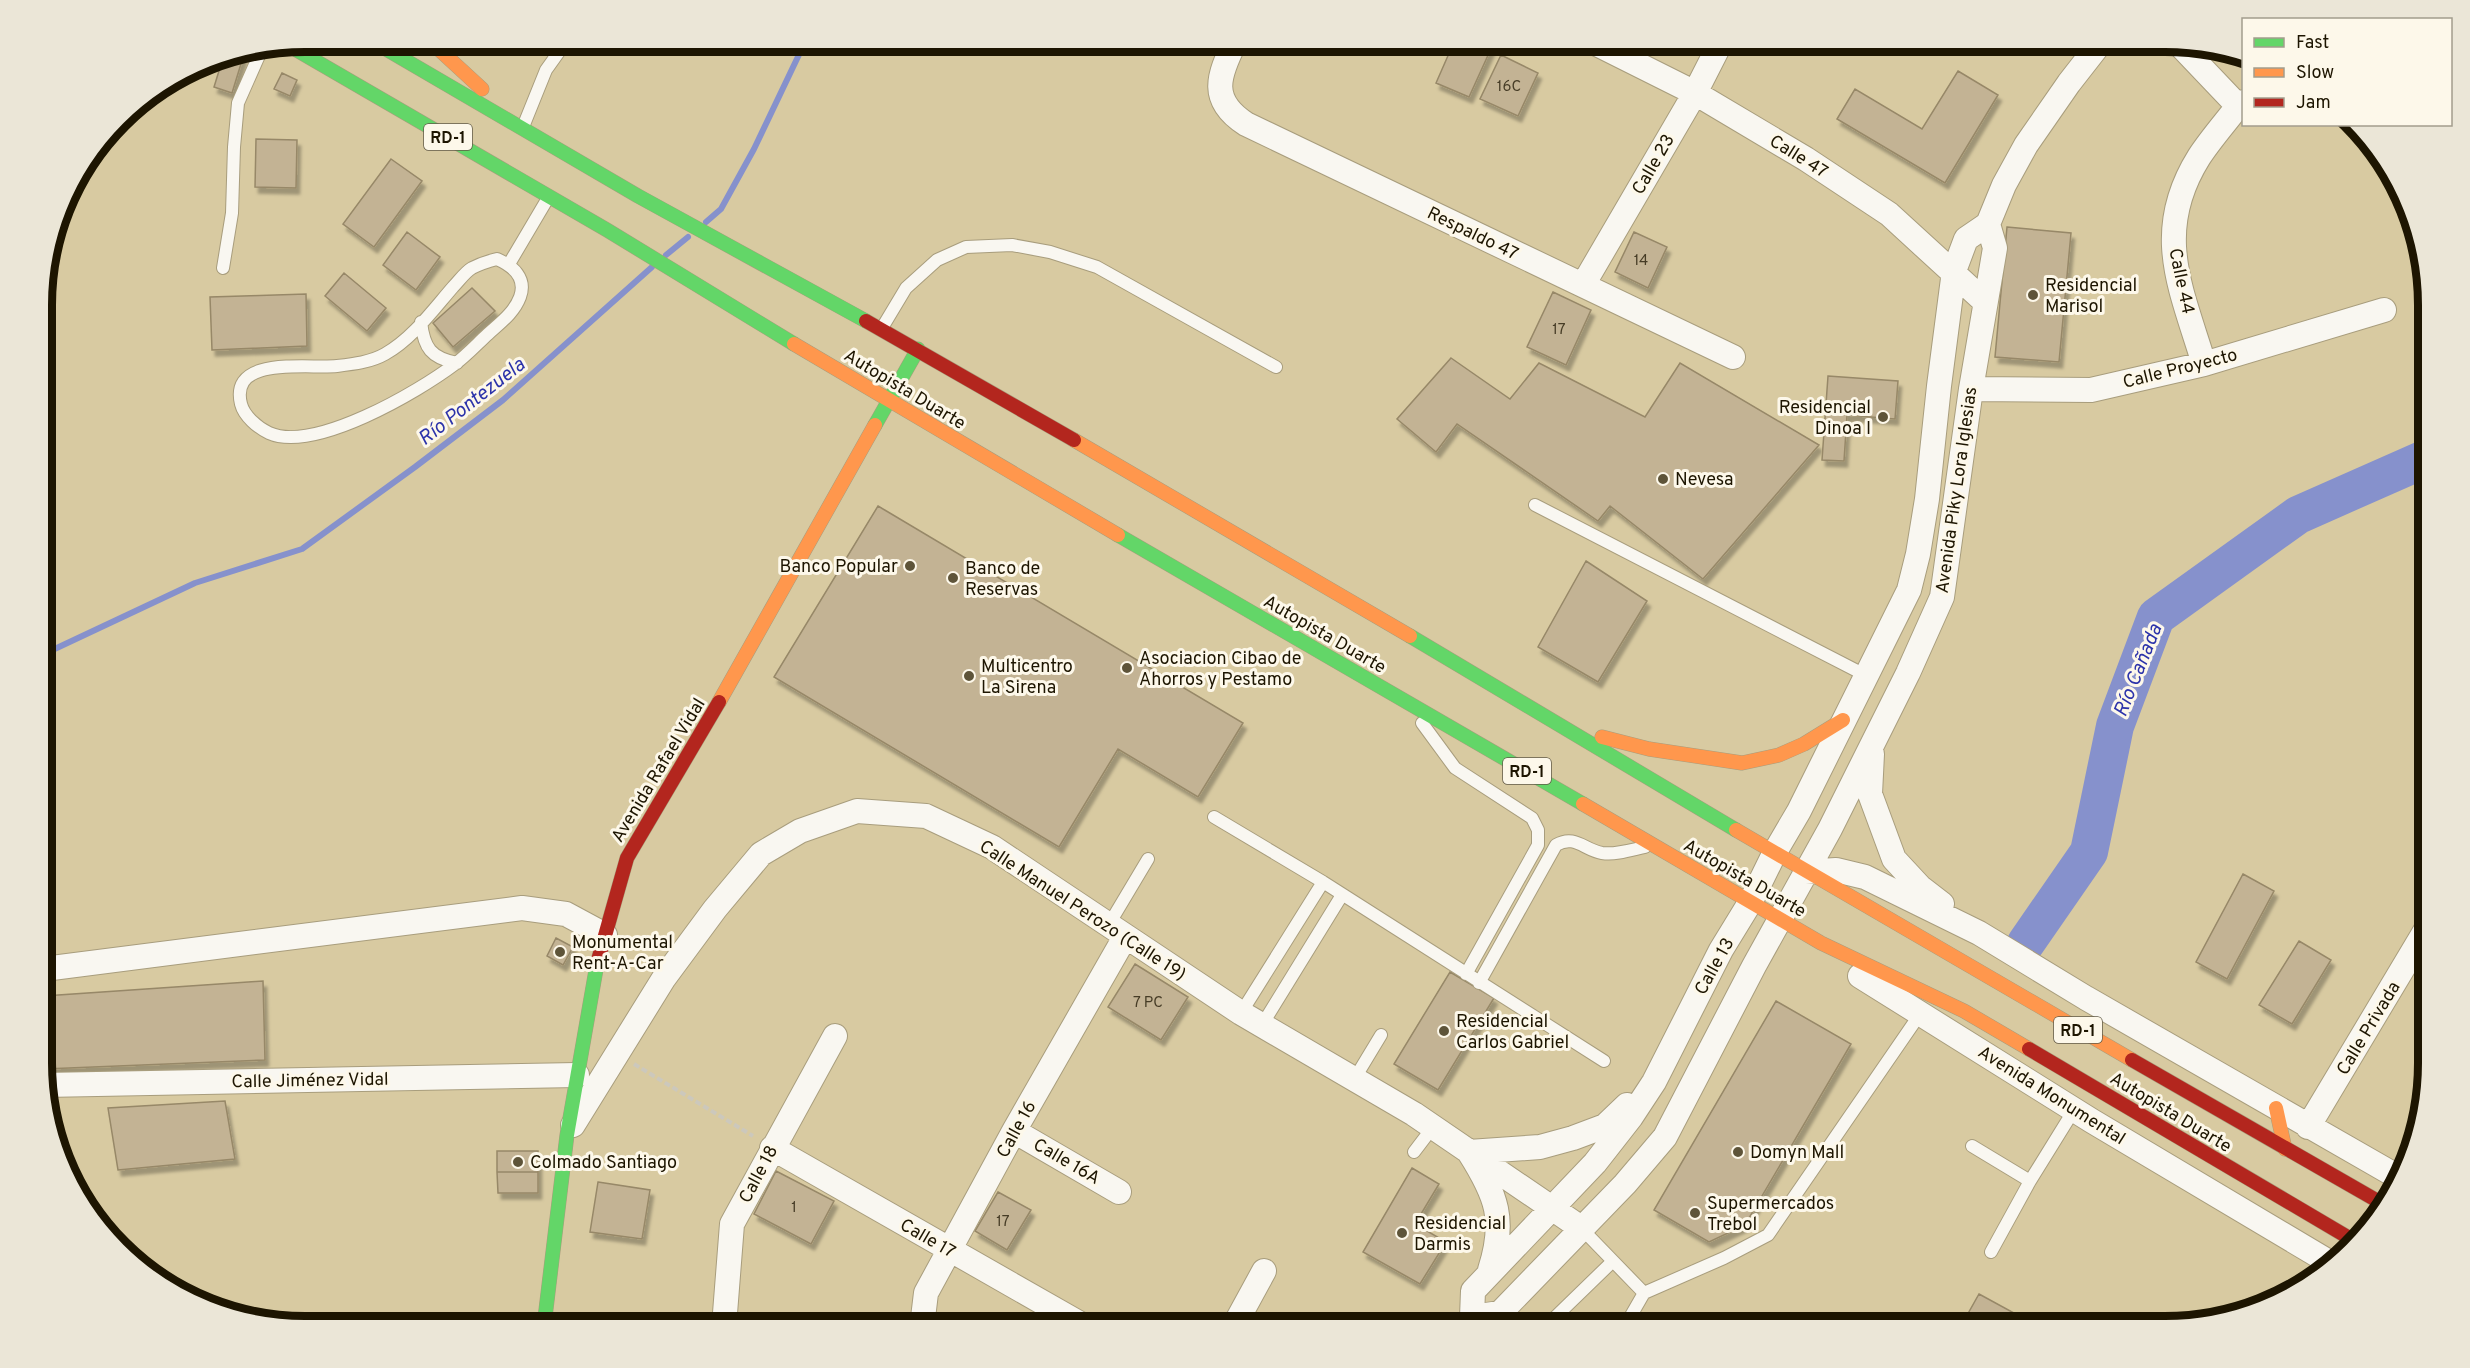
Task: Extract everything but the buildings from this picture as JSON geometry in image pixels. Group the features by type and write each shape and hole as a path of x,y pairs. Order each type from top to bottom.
{"main road":[{"name":"Autopista Duarte","path":"301,52 607,230 888,401 1821,943 1964,1011 2348,1237"},
{"name":"Autopista Duarte","path":"392,52 638,196 918,349 1571,730 1805,872 2377,1200"},
{"path":"442,52 523,127"},
{"name":"Avenida Rafael Vidal","path":"545,1316 567,1135 592,977 627,858 694,745 918,349"},
{"path":"1571,730 1649,749 1742,763 1779,755 1804,744 1843,720"},
{"path":"2227,1114 2270,1104 2285,1149"}],"street":[{"name":"Respaldo 47","path":"1231,52 1219,83 1222,100 1231,115 1733,357"},
{"name":"Calle 47","path":"1613,52 1695,93 1806,159 1889,214 1954,271 1984,301"},
{"name":"Calle 23","path":"1583,285 1695,93 1716,52"},
{"name":"Avenida Piky Lora Iglesias","path":"1775,852 1799,812 1908,590 1918,554 1927,499 1954,271 1966,239 1988,224 2004,185 2026,145 2068,83 2093,52"},
{"name":"Calle 44","path":"2189,54 2241,104 2199,157 2184,186 2174,214 2173,247 2179,282 2204,364"},
{"name":"Avenida Piky Lora Iglesias","path":"1490,1316 1500,1313 1625,1184 1665,1137 1830,829 1908,673 1942,597 1984,301 1995,248 1988,224"},
{"name":"Calle Proyecto","path":"1971,389 2091,390 2204,364 2384,310"},
{"path":"1871,667 1908,673"},
{"path":"1873,743 1870,794 1894,859 1920,887 1979,933"},
{"name":"Calle Manuel Perozo (Calle 19)","path":"567,1135 664,978 715,909 761,854 800,831 858,811 926,816 992,847 1242,1013 1355,1078 1433,1127 1581,1228"},
{"name":"Calle 13","path":"1654,1082 1721,950 1751,902 1775,852"},
{"path":"1805,872 1836,870 1865,877 1979,933 2308,1127 2392,1174"},
{"path":"52,968 522,908 566,914 605,935"},
{"name":"Avenida Monumental","path":"1780,919 1817,948 1920,1014 2074,1110 2324,1259"},
{"name":"Calle 16","path":"923,1316 926,1293 1014,1131 1117,932"},
{"name":"Calle Privada","path":"2308,1127 2418,943"},
{"name":"Calle 18","path":"725,1316 732,1224 835,1036"},
{"name":"Calle Jiménez Vidal","path":"54,1085 577,1075"},
{"path":"1489,1275 1498,1244 1499,1224 1495,1204 1481,1170 1469,1152 1540,1147 1605,1126 1654,1082"},
{"path":"1470,1316 1473,1291 1595,1163 1631,1117 1654,1082"},
{"name":"Calle 16A","path":"1014,1131 1119,1192"},
{"name":"Calle 17","path":"772,1148 1066,1316"},
{"path":"1239,1316 1264,1270"}],"lane":[{"path":"523,127 546,70 559,52"},
{"path":"223,268 232,213 238,103 258,57"},
{"path":"509,264 549,197"},
{"path":"881,329 906,288 937,260 966,246 1012,245 1050,252 1097,267 1276,367"},
{"path":"497,259 509,264 517,271 522,284 521,295 513,311 457,363 387,406 324,433 299,437 269,434 250,419 242,405 240,389 247,376 263,368 317,368 361,363 385,354 406,338 470,269 497,259"},
{"path":"421,322 423,336 434,355 441,360 457,363"},
{"path":"1535,505 1871,667"},
{"path":"1407,703 1455,768 1532,818 1538,830 1538,846 1466,974"},
{"path":"1214,817 1323,882 1604,1061"},
{"path":"1479,982 1556,845 1563,841 1580,842 1599,853 1653,845"},
{"path":"1117,932 1148,859"},
{"path":"1242,1013 1323,882"},
{"path":"1262,1025 1342,894"},
{"path":"1631,1316 1644,1293 1724,1258 1768,1235 1920,1014"},
{"path":"1355,1078 1381,1035"},
{"path":"1991,1252 2030,1181 2074,1110"},
{"path":"1414,1152 1433,1127"},
{"path":"1972,1146 2030,1181"},
{"path":"1581,1228 1644,1293"},
{"path":"1556,1316 1613,1261"}],"path":[{"path":"617,1054 772,1148"}],"waterway":[{"name":"Río Pontezuela","path":"706,222 721,209 754,149 800,52"},
{"name":"Río Pontezuela","path":"666,255 688,237"},
{"name":"Río Pontezuela","path":"52,650 195,583 302,549 503,400 652,267"},
{"name":"Río Cañada","path":"2026,943 2089,852 2115,726 2156,617 2298,515 2418,462"}],"traffic: fast":[{"path":"301,52 607,230 794,344"},
{"path":"391,52 638,196 866,321"},
{"path":"875,425 918,349"},
{"path":"1118,535 1583,804"},
{"path":"1410,636 1736,830"},
{"path":"545,1316 567,1135 597,964"}],"traffic: slow":[{"path":"442,52 482,89"},
{"path":"794,344 1118,535"},
{"path":"719,702 875,425"},
{"path":"1074,440 1410,636"},
{"path":"1602,737 1649,749 1742,763 1779,755 1804,744 1843,720"},
{"path":"1583,804 1821,943 1964,1011 2029,1049"},
{"path":"1736,830 2132,1060"},
{"path":"2276,1108 2285,1149"}],"traffic: jam":[{"path":"866,321 1074,440"},
{"path":"597,964 627,858 719,702"},
{"path":"2029,1049 2348,1237"},
{"path":"2132,1060 2377,1200"}],"place":[{"name":"Residencial Marisol","path":"2033,295"},
{"name":"Residencial Dinoa I","path":"1883,417"},
{"name":"Nevesa","path":"1663,479"},
{"name":"Banco Popular","path":"910,566"},
{"name":"Banco de Reservas","path":"953,578"},
{"name":"Asociacion Cibao de Ahorros y Pestamo","path":"1127,668"},
{"name":"Multicentro La Sirena","path":"969,676"},
{"name":"Monumental Rent-A-Car","path":"560,952"},
{"name":"Residencial Carlos Gabriel","path":"1444,1031"},
{"name":"Domyn Mall","path":"1738,1152"},
{"name":"Colmado Santiago","path":"518,1162"},
{"name":"Supermercados Trebol","path":"1695,1213"},
{"name":"Residencial Darmis","path":"1402,1233"}]}
